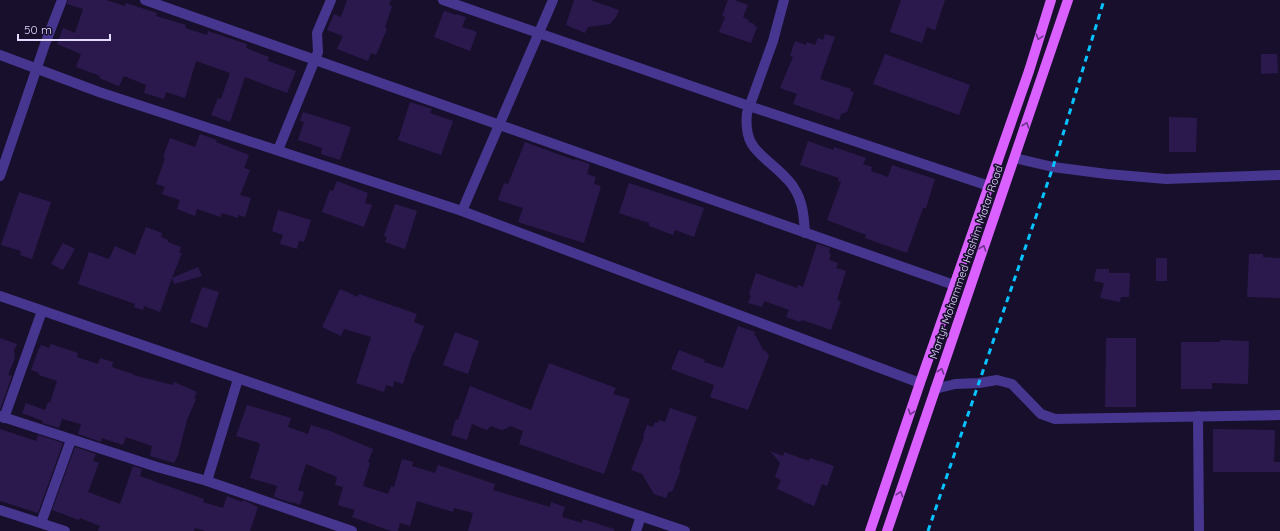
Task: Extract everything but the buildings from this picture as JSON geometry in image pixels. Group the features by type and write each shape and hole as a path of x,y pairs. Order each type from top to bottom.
{"main road":[{"name":"Martyr Mohammed Hashim Matar Road","path":"870,531 1029,71 1051,0"},
{"name":"Martyr Mohammed Hashim Matar Road","path":"887,531 1068,0"}],"street":[{"path":"1,169 62,0"},
{"path":"145,0 954,285"},
{"path":"278,150 318,52 317,33 331,0"},
{"path":"444,0 538,34 989,186"},
{"path":"462,211 553,0"},
{"path":"784,0 773,41 749,106 746,126 748,139 753,147 794,187 804,215 805,233"},
{"path":"0,55 99,92 462,211 920,383"},
{"path":"1014,158 1053,167 1107,174 1166,179 1280,175"},
{"path":"0,296 238,379 685,531"},
{"path":"42,311 2,417 157,467 207,480 352,531"},
{"path":"207,480 238,379"},
{"path":"935,389 955,384 979,383 997,380 1012,384 1041,414 1055,419 1280,415"},
{"path":"1198,416 1199,531"},
{"path":"41,524 71,440"},
{"path":"0,510 65,531"},
{"path":"636,531 641,516"}],"railway":[{"path":"928,531 1053,167 1104,0"}]}
